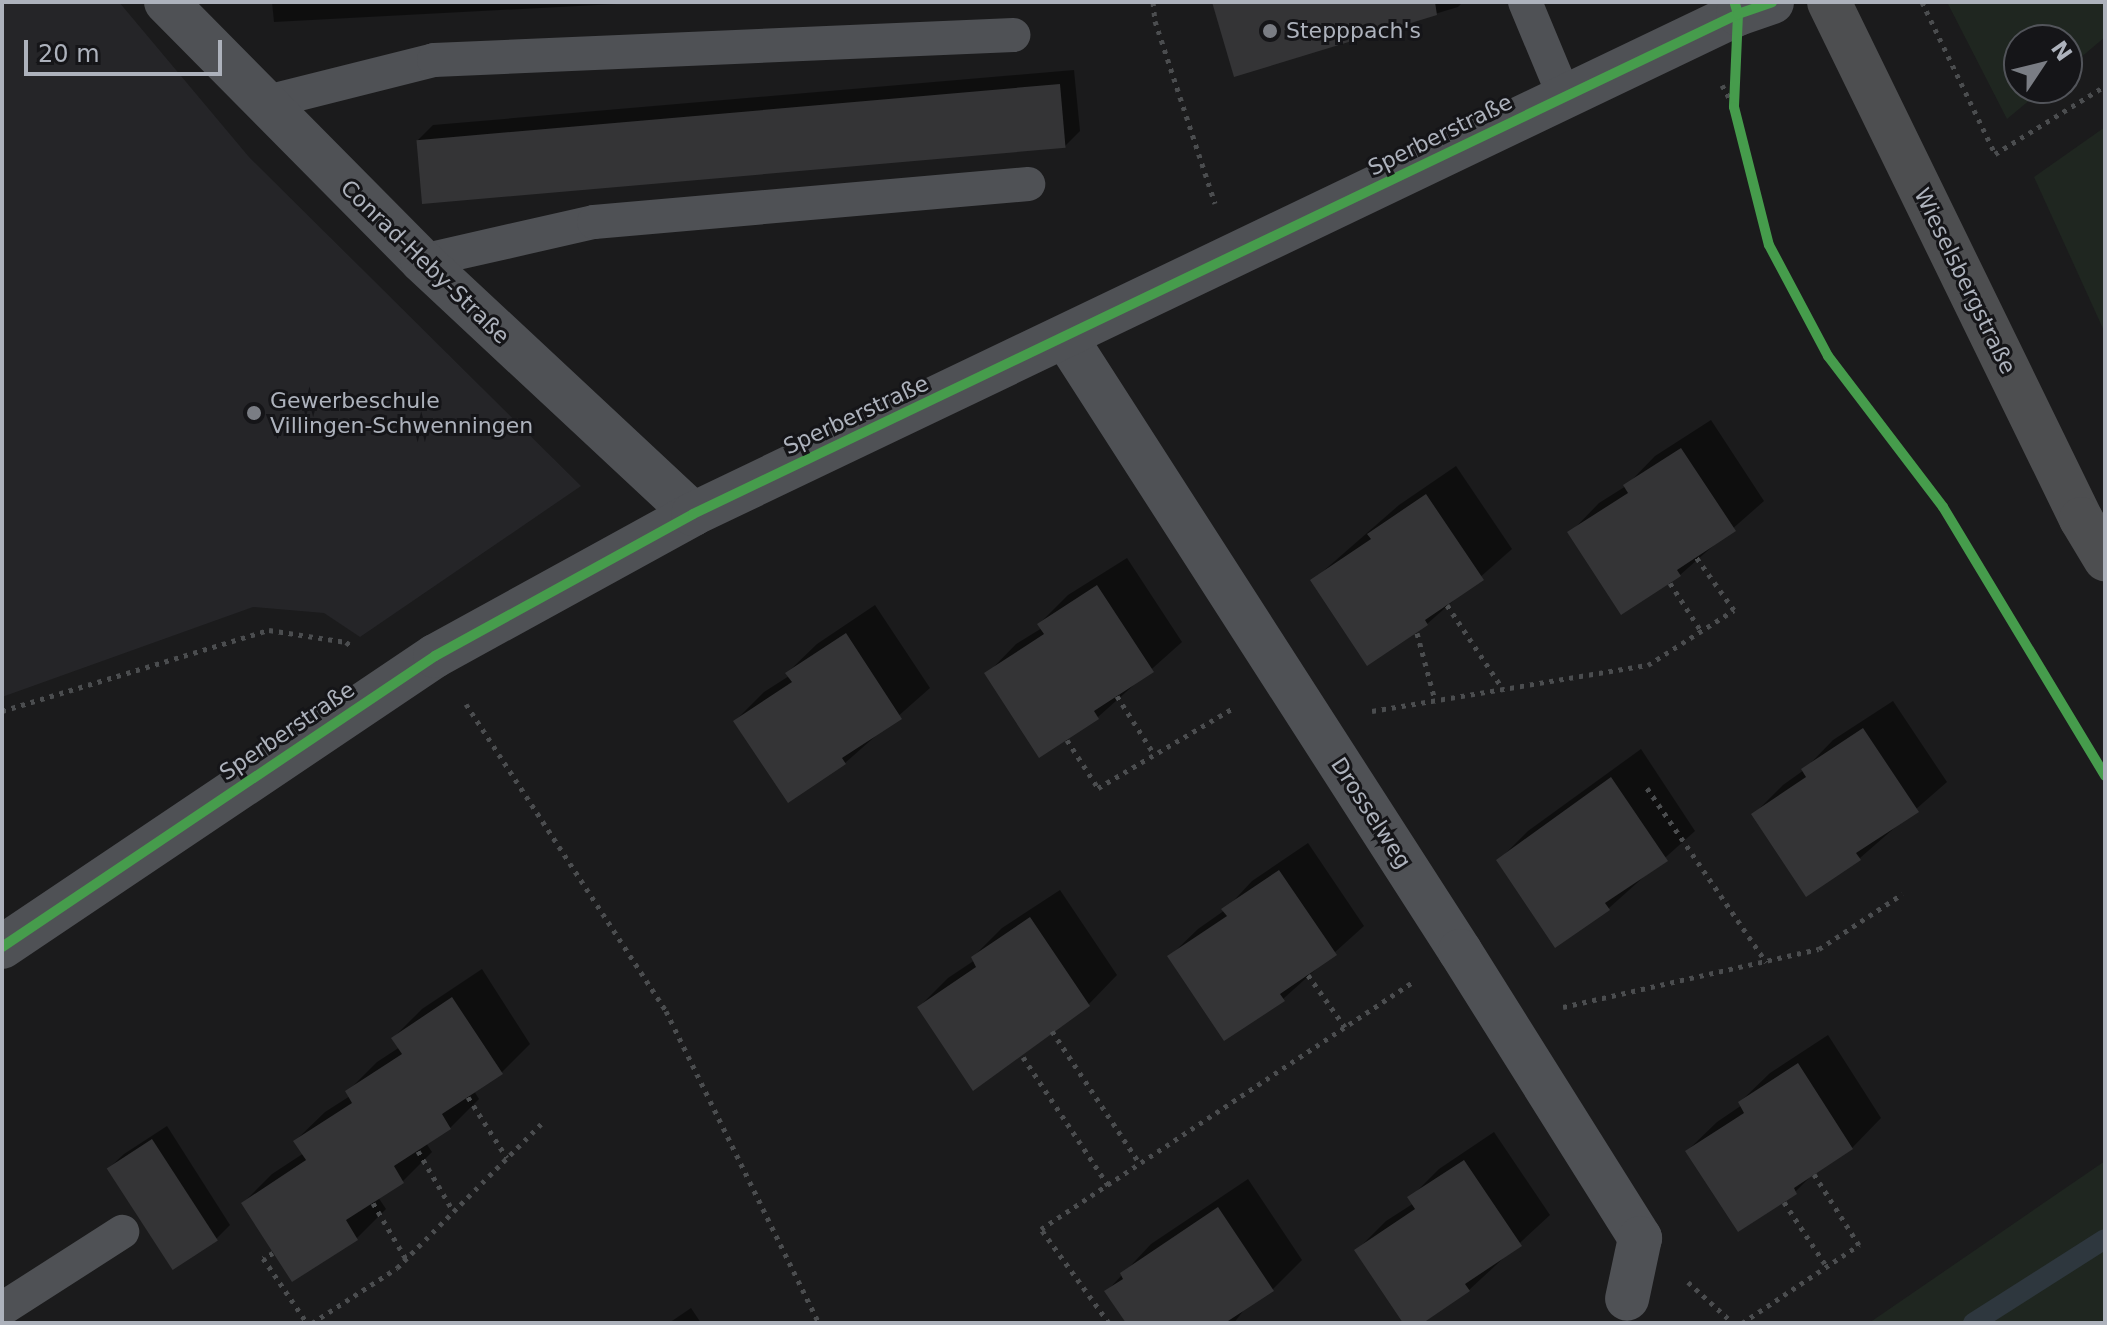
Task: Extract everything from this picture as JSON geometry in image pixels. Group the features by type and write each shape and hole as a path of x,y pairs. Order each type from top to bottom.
{"main road":[{"name":"Wieselsbergstraße","path":"1829,2 2081,519 2105,559"}],"street":[{"name":"Conrad-Heby-Straße","path":"166,2 422,261 693,514"},
{"name":"Sperberstraße","path":"2,947 435,656 693,514 1755,8"},
{"name":"Drosselweg","path":"1066,338 1460,951 1640,1238 1627,1299"}],"lane":[{"path":"1525,2 1565,98"},
{"path":"263,103 434,60 1013,35"},
{"path":"422,261 594,222 1028,184"},
{"path":"2,1309 122,1232"}],"path":[{"path":"1153,2 1155,21 1233,256"},
{"path":"1922,2 1995,154 2105,86"},
{"path":"1734,107 1755,8"},
{"path":"1312,721 1648,665 1734,610 1696,557"},
{"path":"1670,583 1701,631"},
{"path":"1447,605 1503,689"},
{"path":"2,711 269,630 346,642 392,684"},
{"path":"1417,633 1435,700"},
{"path":"435,656 666,1011 819,1323"},
{"path":"1067,740 1098,788 1284,678"},
{"path":"1117,696 1154,754"},
{"path":"1647,788 1766,962"},
{"path":"1504,1020 1819,949 1902,894"},
{"path":"1109,1323 1041,1229 1460,951"},
{"path":"1308,975 1345,1027"},
{"path":"1052,1031 1140,1164"},
{"path":"1023,1057 1108,1185"},
{"path":"468,1097 507,1158"},
{"path":"273,1253 263,1258 310,1323 406,1259 544,1121"},
{"path":"418,1151 453,1211"},
{"path":"1742,1323 1859,1245 1814,1174"},
{"path":"1784,1202 1827,1267"},
{"path":"373,1203 406,1259"}],"shaded area":[{"name":"Gewerbeschule Villingen-Schwenningen","path":"2,2 119,2 249,157 581,486 360,637 324,613 253,607 2,697"},
{"path":"1947,2 2105,2 2105,37 2083,56 2083,24 2003,24 2003,104 2025,104 2007,119"},
{"path":"2105,127 2105,333 2034,177"},
{"path":"2105,1161 2105,1323 1869,1323"}],"building":[{"path":"1212,2 1435,2 1437,15 1234,77"},
{"path":"1060,84 1066,148 422,204 416,140"},
{"path":"1681,448 1736,531 1677,570 1681,576 1621,615 1567,532 1628,493 1623,485"},
{"path":"1426,494 1484,580 1425,620 1428,625 1367,666 1310,580 1371,539 1367,534"},
{"path":"1097,585 1154,672 1094,711 1099,719 1039,758 984,673 1044,634 1037,624"},
{"path":"846,633 902,719 842,758 846,764 788,803 733,721 792,682 785,673"},
{"path":"1863,728 1919,812 1856,853 1861,860 1806,897 1751,814 1806,777 1801,769"},
{"path":"1611,777 1668,861 1605,903 1610,910 1555,948 1496,860"},
{"path":"1279,870 1337,955 1280,994 1285,1001 1224,1041 1167,956 1227,916 1221,909"},
{"path":"1030,917 1090,1006 973,1091 917,1007 976,967 971,957"},
{"path":"452,997 503,1074 442,1114 451,1129 394,1166 404,1183 346,1220 358,1240 292,1282 241,1203 306,1160 293,1141 352,1103 345,1091 402,1054 391,1038"},
{"path":"1798,1063 1853,1149 1794,1188 1797,1194 1738,1232 1685,1151 1744,1113 1738,1102"},
{"path":"152,1139 218,1240 173,1270 107,1168"},
{"path":"1464,1160 1522,1246 1465,1284 1470,1291 1423,1323 1403,1323 1354,1250 1415,1209 1407,1197"},
{"path":"1218,1207 1274,1291 1225,1323 1126,1323 1104,1291 1123,1279 1120,1273"}],"waterway":[{"path":"1973,1323 2105,1239"}],"cycle path":[{"path":"2,947 435,656 693,514 1738,14 1772,2"},
{"path":"1735,4 1738,14 1734,107 1769,245 1828,356 1943,507 2105,776"}],"place":[{"name":"Stepppach's","path":"1270,31"},
{"name":"Gewerbeschule Villingen-Schwenningen","path":"254,413"}]}
